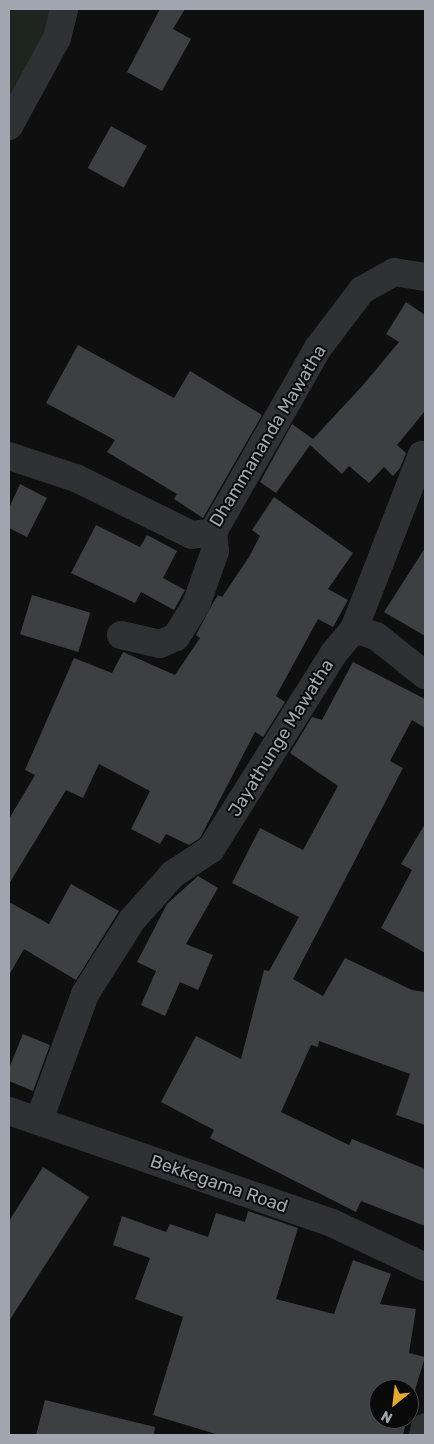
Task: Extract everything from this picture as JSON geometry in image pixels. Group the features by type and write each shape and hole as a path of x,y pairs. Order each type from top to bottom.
{"street":[{"path":"9,126 57,38 64,9"},
{"name":"Dhammananda Mawatha","path":"9,456 76,478 192,535 213,532 318,348 362,290 394,272 425,278"},
{"name":"Jayathunge Mawatha","path":"38,1120 85,994 132,920 173,874 211,850 334,653 354,629 422,455"},
{"path":"121,635 160,644 176,637 196,605 215,551 213,532"},
{"path":"354,629 376,636 425,674"},
{"name":"Bekkegama Road","path":"9,1111 332,1223 425,1267"},
{"path":"423,1435 425,1427"}],"shaded area":[{"path":"9,9 51,9 43,45 9,103"}],"building":[{"path":"160,9 185,9 173,29 191,39 162,91 127,72"},
{"path":"111,126 147,146 124,188 88,168"},
{"path":"406,302 425,315 425,411 397,445 406,453 400,468 393,476 384,467 369,483 349,466 342,474 310,445 276,493 260,482 292,424 313,439 364,384 399,342 386,334"},
{"path":"78,345 174,398 190,371 262,415 203,518 174,499 177,494 107,452 115,440 46,403"},
{"path":"20,484 47,498 27,537 9,528 9,508"},
{"path":"274,497 353,553 328,589 348,600 333,627 318,619 276,696 285,702 263,737 255,732 200,838 189,845 166,834 160,844 131,829 150,791 99,764 83,798 66,790 9,884 9,819 35,775 25,770 74,658 112,673 123,652 175,675 200,638 196,635 218,595 222,597 249,557 260,536 252,530"},
{"path":"96,525 140,547 147,535 177,551 163,578 185,590 174,610 141,592 135,603 71,573"},
{"path":"425,548 425,636 384,612"},
{"path":"32,595 90,613 78,652 20,634"},
{"path":"353,662 425,699 425,728 412,720 390,761 403,768 293,979 323,996 345,958 412,990 425,992 425,1125 396,1115 410,1074 319,1041 318,1047 311,1045 281,1112 349,1145 352,1139 425,1169 425,1226 361,1201 356,1212 210,1138 214,1130 161,1102 196,1036 241,1059 264,970 269,971 299,917 232,883 260,828 303,850 338,786 290,753 312,717 322,720"},
{"path":"425,824 425,953 381,928 412,870 401,864"},
{"path":"198,876 218,888 186,944 213,955 198,990 180,982 165,1016 141,1005 156,971 137,962 167,904"},
{"path":"71,884 119,911 76,980 24,949 9,975 9,902 49,924"},
{"path":"23,1034 50,1045 33,1091 9,1081 9,1068"},
{"path":"43,1167 89,1197 9,1321 9,1221"},
{"path":"248,1211 298,1228 276,1299 334,1314 353,1260 391,1274 380,1304 416,1309 409,1353 425,1357 418,1379 369,1379 369,1429 404,1429 403,1435 219,1435 153,1415 183,1317 135,1299 150,1258 113,1245 122,1216 166,1232 170,1224 208,1237 216,1213 245,1222"},
{"path":"45,1400 155,1427 154,1435 36,1435"}]}
